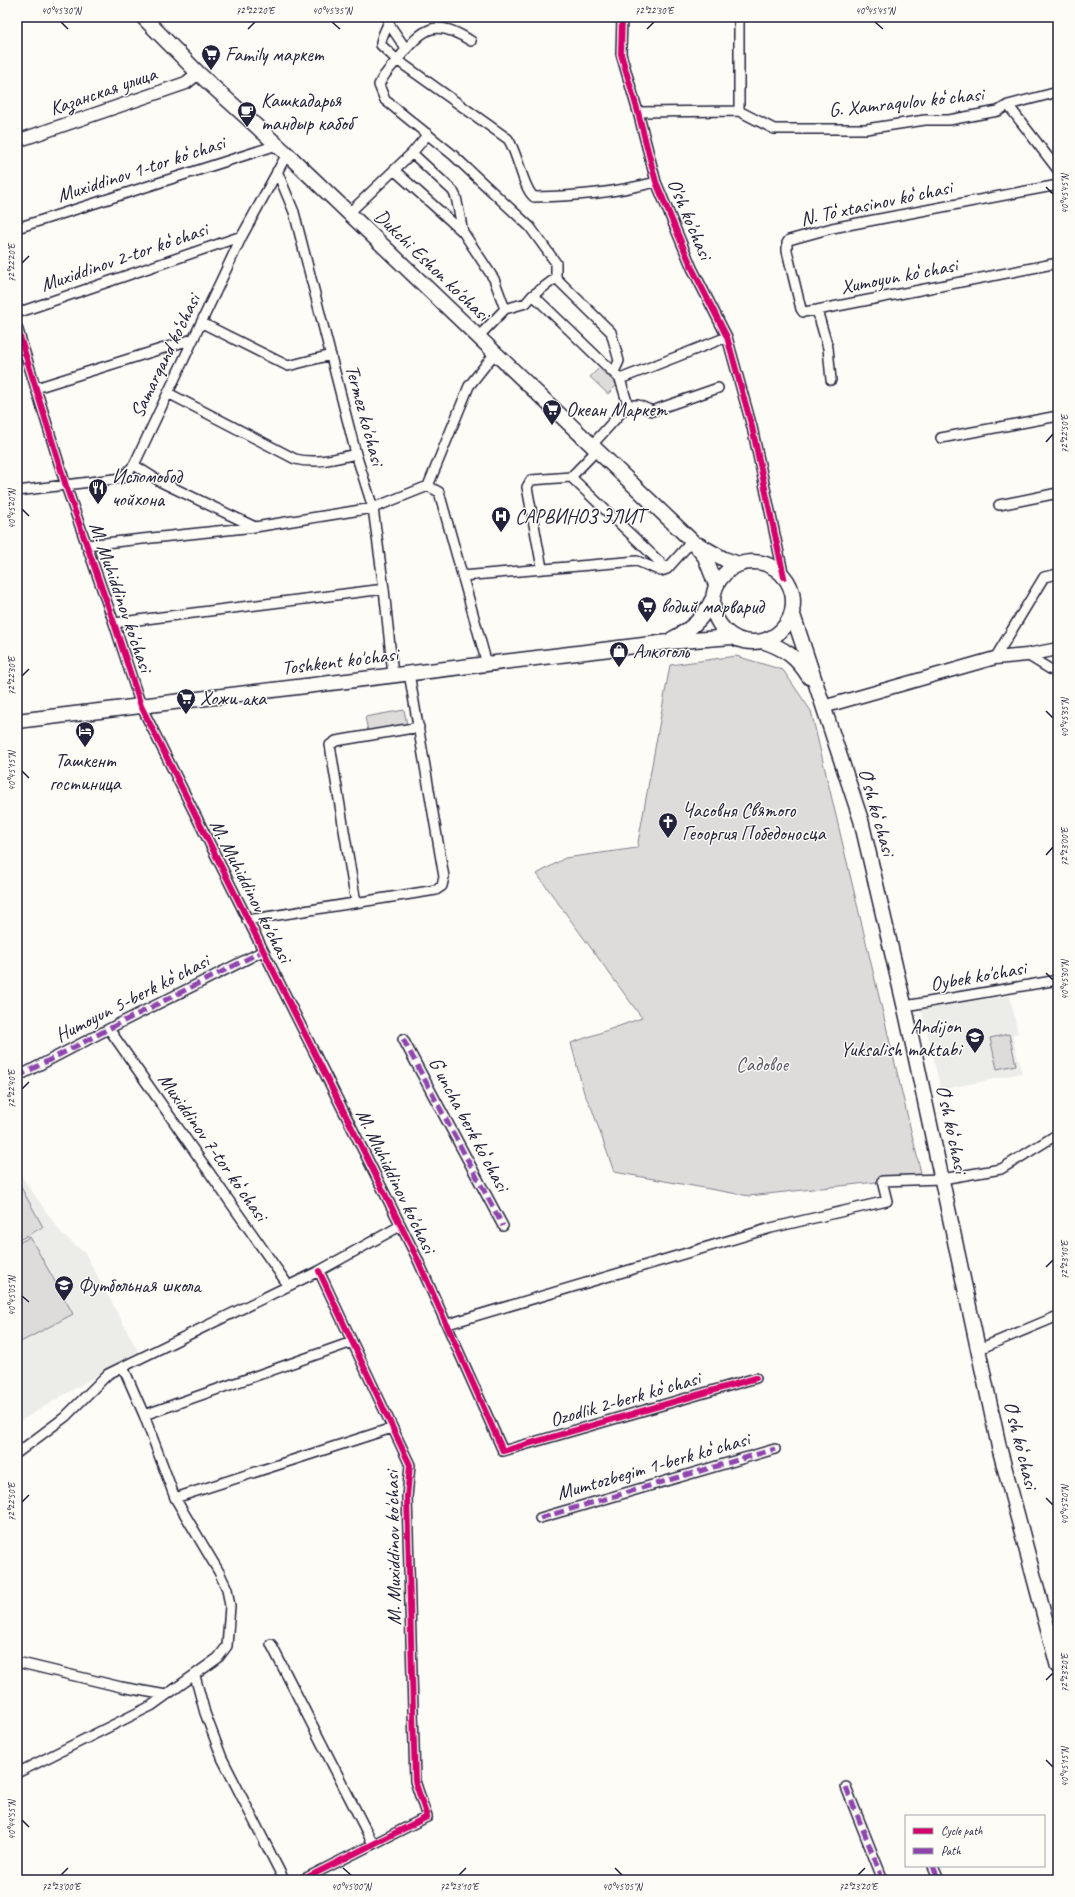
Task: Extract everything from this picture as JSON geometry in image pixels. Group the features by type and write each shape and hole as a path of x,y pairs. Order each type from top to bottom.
{"main road":[{"name":"Dukchi Eshon ko'chasi","path":"143,17 198,73 349,213 693,542"},
{"path":"693,542 713,554 739,564"},
{"path":"693,542 705,557 716,584"},
{"path":"668,642 687,631 706,613 712,600 716,584 726,572 739,564 752,561 764,563 775,568 784,577 790,588 793,600 792,612 788,622 781,631 762,641"},
{"path":"712,600 713,611 717,621 724,630 742,641 762,641 778,646 790,653 802,665 818,691"},
{"path":"792,612 818,691"},
{"name":"Toshkent ko'chasi","path":"17,721 668,642 732,636"},
{"name":"Oʻsh koʻchasi","path":"818,691 860,820 887,924 999,1447 1058,1667"}],"street":[{"name":"O'sh ko'chasi","path":"622,17 621,54 656,182 692,268 727,337 752,427 784,577"},
{"path":"739,17 739,111"},
{"path":"390,20 406,49"},
{"path":"390,20 380,43 397,60 508,139 513,146 528,190 534,196 571,196 621,191 656,182"},
{"path":"471,41 456,31 436,27 425,30 406,49 381,81 379,85 380,91 385,100 428,134 530,227 556,263 556,278 611,332 619,361 617,375"},
{"name":"Казанская улица","path":"17,141 186,83 198,73"},
{"name":"G. Xamraqulov koʻchasi","path":"638,112 739,111 774,129 866,128 925,120 949,120 998,111 1008,105 1058,92"},
{"path":"1008,105 1058,170"},
{"path":"349,213 412,153 428,134"},
{"name":"Samarqand ko‘chasi","path":"17,491 122,478 134,465 242,236 277,171 282,150"},
{"name":"Muxiddinov 1-tor koʻchasi","path":"17,228 282,150"},
{"path":"412,153 453,191 456,197 463,232"},
{"path":"394,170 463,232 494,279 505,309"},
{"name":"Termez ko'chasi","path":"277,171 294,212 356,454 373,508 384,589 393,675"},
{"name":"N. Toʻxtasinov koʻchasi","path":"817,310 803,312 801,309 787,251 787,243 789,240 832,228 1058,185"},
{"name":"Muxiddinov 2-tor koʻchasi","path":"17,313 242,236"},
{"name":"Xumoyun koʻchasi","path":"831,380 828,348 817,310 1058,263"},
{"path":"478,337 505,309 526,303 533,295 556,278"},
{"path":"533,295 617,375 628,405"},
{"path":"202,323 288,366 330,355"},
{"name":"M. Muhiddinov ko'chasi","path":"17,327 66,486 114,623 141,706 448,1324 472,1384 503,1451"},
{"path":"617,375 727,337"},
{"path":"36,388 193,339"},
{"path":"86,545 254,527 373,508 428,486 469,386 495,352"},
{"path":"628,405 638,405 652,411 718,388"},
{"path":"168,393 295,459 309,462 322,461 356,454"},
{"path":"542,568 528,487 531,480 571,476 628,405"},
{"path":"941,438 1058,416"},
{"path":"134,465 161,482 254,527"},
{"path":"571,476 667,569"},
{"path":"428,486 439,492 487,664"},
{"path":"999,505 1058,493"},
{"path":"462,576 636,561 660,571 667,569 693,542"},
{"path":"995,658 1044,577 1058,574"},
{"path":"114,623 384,589"},
{"path":"823,707 995,658 1027,655 1058,649"},
{"path":"1027,655 1058,674"},
{"path":"247,920 436,890 440,888 444,882 409,673"},
{"path":"356,903 330,745 336,741 419,727"},
{"name":"Humoyun 5-berk koʻchasi","path":"17,1077 263,951"},
{"name":"Oybek ko'chasi","path":"905,1006 1058,980"},
{"name":"Muxiddinov 7-tor koʻchasi","path":"109,1029 288,1285"},
{"name":"Gʻuncha berk koʻchasi","path":"403,1038 503,1226"},
{"path":"448,1324 764,1230 887,1201 882,1181 942,1179 1000,1169 1058,1134"},
{"path":"17,1453 65,1417 108,1374 319,1271 400,1226"},
{"name":"M. Muxiddinov ko'chasi","path":"319,1271 410,1465 407,1504 414,1781 427,1817 373,1844"},
{"path":"979,1349 1058,1316"},
{"path":"144,1415 352,1342"},
{"path":"17,1773 138,1713 195,1676 218,1658 227,1646 230,1606 227,1589 219,1572 175,1498 144,1415 123,1367"},
{"name":"Ozodlik 2-berk koʻchasi","path":"503,1451 756,1378"},
{"path":"175,1498 392,1428"},
{"name":"Mumtozbegim 1-berk koʻchasi","path":"540,1518 775,1449"},
{"path":"271,1644 373,1844 302,1880"},
{"path":"17,1662 113,1685 166,1695"},
{"path":"195,1676 205,1714 222,1758 284,1880"},
{"path":"846,1788 884,1880"},
{"path":"933,1867 939,1880"}],"shaded area":[{"name":"Andijon Yuksalish maktabi","path":"1010,996 1018,1033 1012,1035 1022,1073 941,1090 921,1008"},
{"name":"Футбольная школа","path":"17,1170 62,1234 85,1253 138,1351 17,1423"}],"green space":[{"path":"599,368 617,385 608,394 590,377"},
{"name":"Садовое","path":"736,656 783,670 811,711 922,1177 749,1196 614,1172 592,1109 584,1093 571,1043 642,1018 537,874 565,858 637,848 670,665"},
{"path":"404,710 407,724 368,731 365,717"},
{"path":"1009,1034 1016,1065 997,1069 990,1038"},
{"path":"17,1180 43,1227 17,1241"},
{"path":"30,1237 73,1314 17,1344 17,1244"}],"marked path":[{"path":"17,1077 263,951"},
{"path":"403,1039 503,1226"},
{"path":"540,1518 775,1449"},
{"path":"846,1787 883,1880"},
{"path":"933,1867 939,1880"}],"cycle path":[{"path":"622,17 621,54 656,182 692,268 727,337 752,427 784,577"},
{"path":"17,327 66,486 114,623 141,706 417,1258 503,1451 756,1378"},
{"path":"302,1880 427,1817 415,1781 407,1497 410,1465 319,1271"}],"place":[{"name":"Family маркет","path":"211,71"},
{"name":"Кашкадарья тандыр кабоб","path":"247,128"},
{"name":"Океан Маркет","path":"552,426"},
{"name":"Исломобод чойхона","path":"98,505"},
{"name":"САРВИНОЗ ЭЛИТ","path":"501,533"},
{"name":"водий марварид","path":"647,623"},
{"name":"Алкоголь","path":"619,668"},
{"name":"Хожи ака","path":"186,715"},
{"name":"Ташкент гостиница","path":"85,748"},
{"name":"Часовня Святого Геооргия Победоносца","path":"668,839"},
{"name":"Andijon Yuksalish maktabi","path":"975,1054"},
{"name":"Футбольная школа","path":"64,1302"}]}
